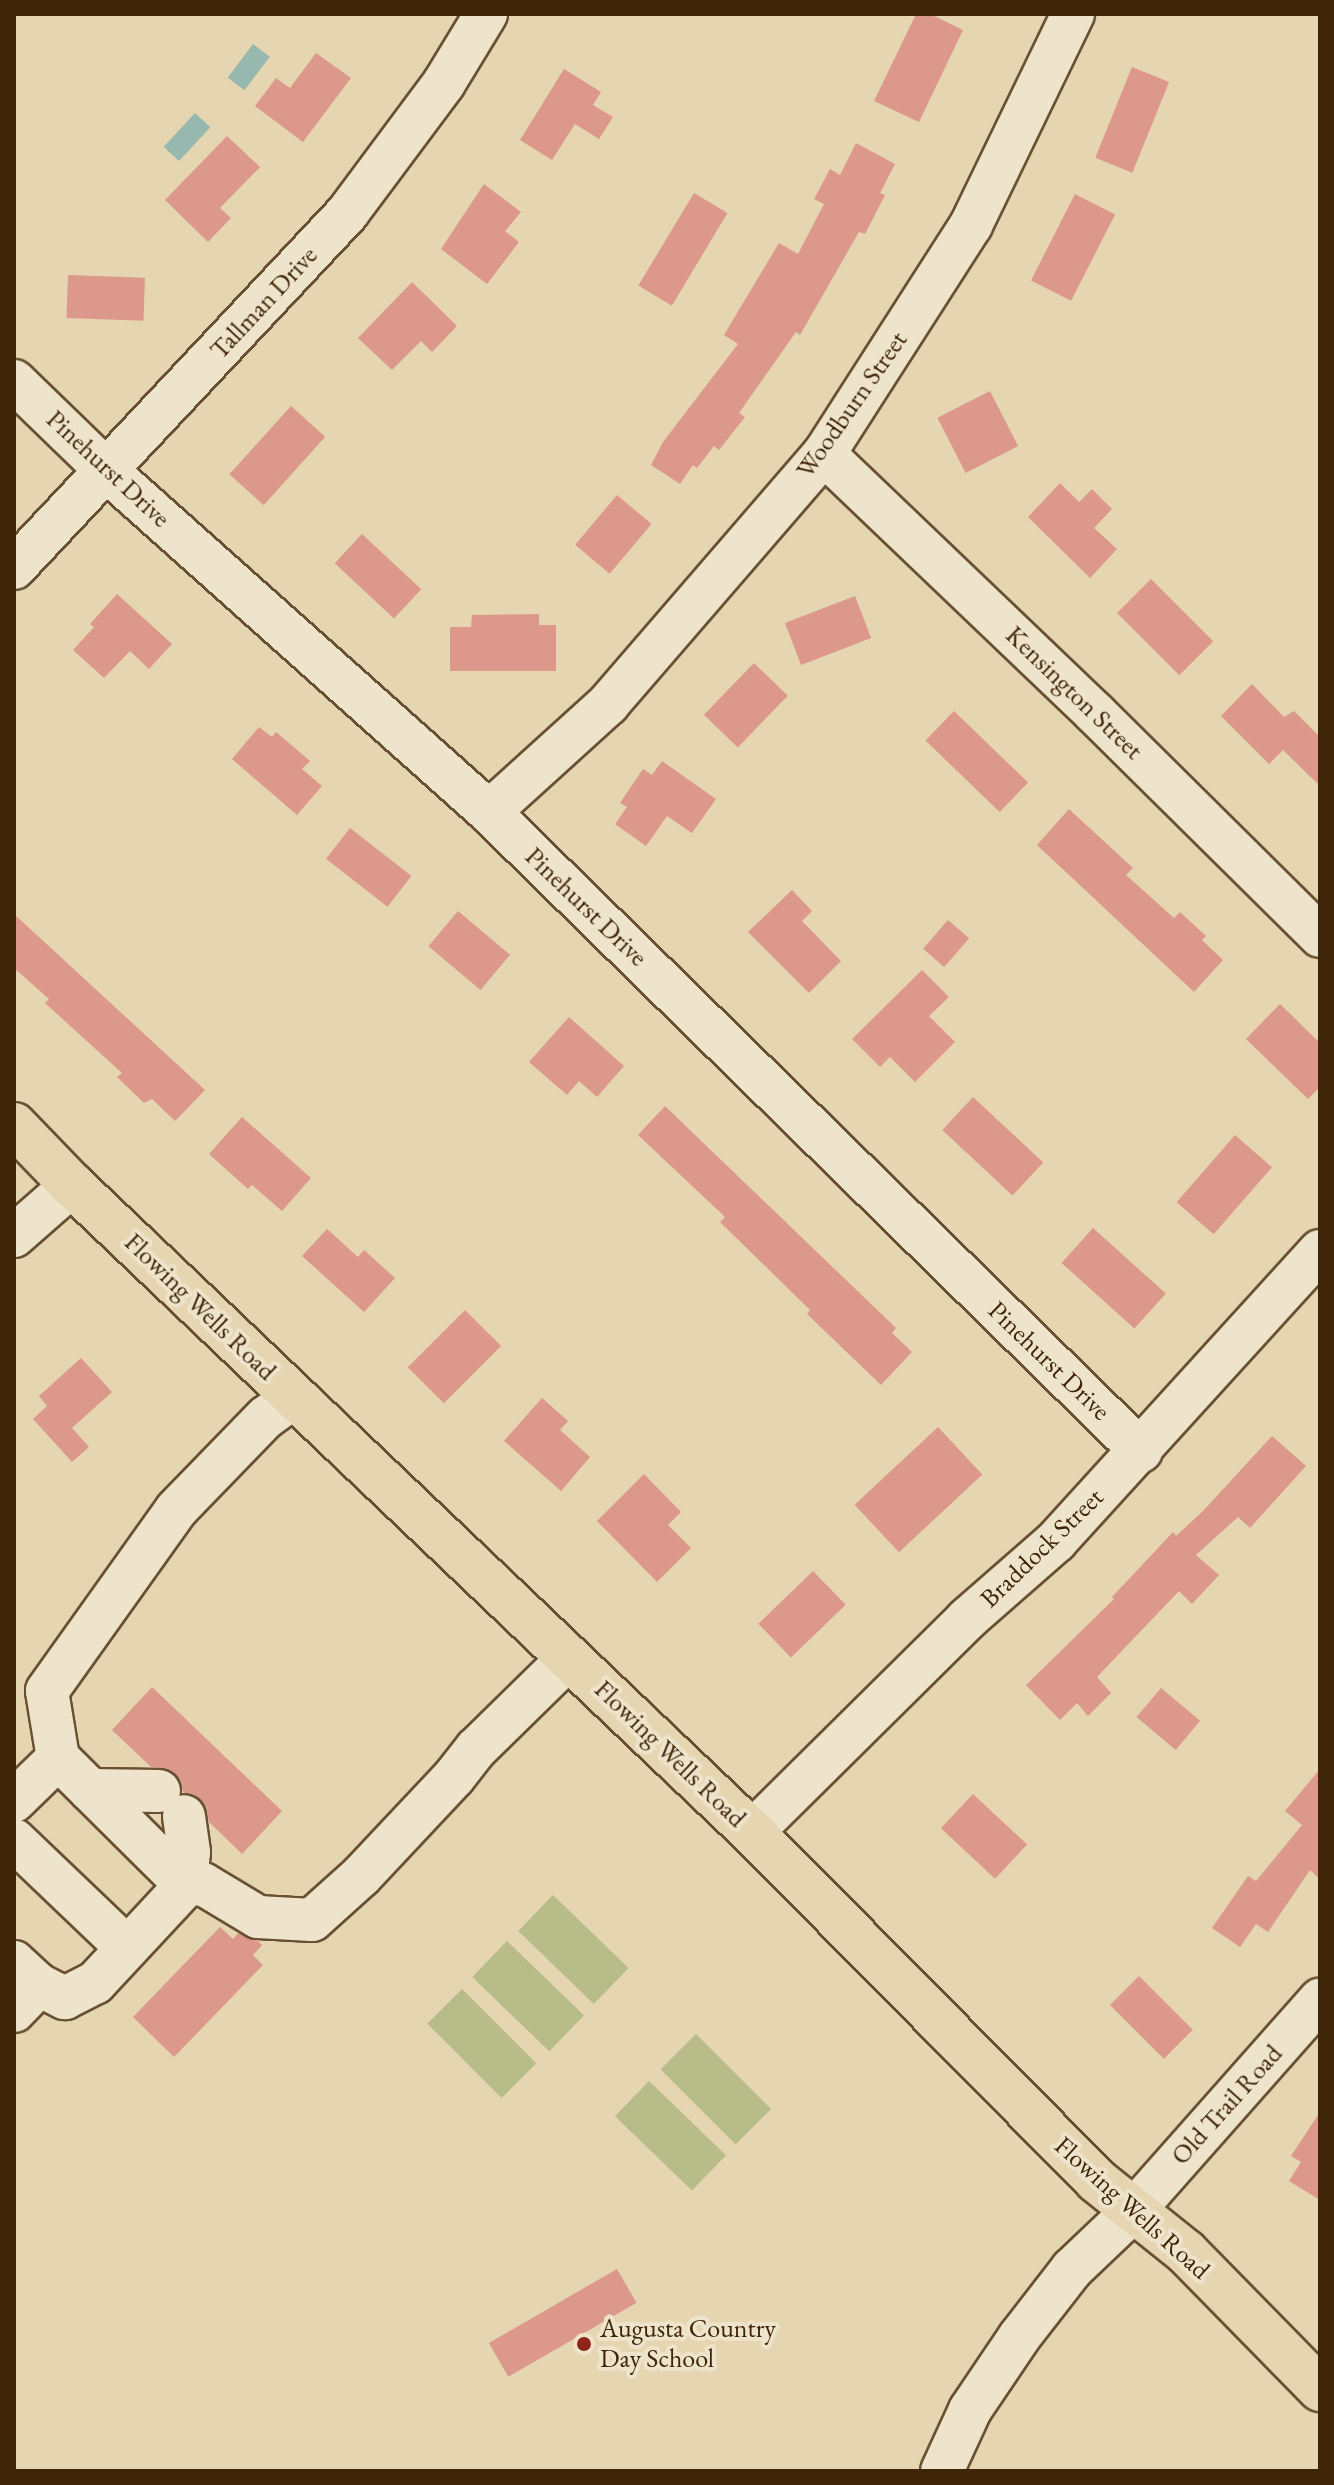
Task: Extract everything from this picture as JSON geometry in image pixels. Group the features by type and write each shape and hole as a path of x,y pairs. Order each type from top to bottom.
{"main road":[{"name":"Flowing Wells Road","path":"14,1125 72,1185 752,1832 1096,2180 1186,2252 1320,2389"}],"street":[{"name":"Tallman Drive","path":"14,568 348,212 444,83 486,14"},
{"name":"Woodburn Street","path":"489,812 608,704 824,454 971,225 1073,14"},
{"name":"Pinehurst Drive","path":"14,381 107,471 489,812 1141,1451"},
{"name":"Kensington Street","path":"824,454 1095,713 1320,936"},
{"path":"14,1236 72,1185"},
{"name":"Braddock Street","path":"752,1832 967,1619 1056,1541 1320,1251"},
{"path":"294,1397 266,1417 176,1510 47,1691 58,1758 186,1885 203,1884 258,1917 312,1920 361,1876 454,1777 476,1749 569,1658"},
{"path":"14,1801 58,1758"},
{"path":"22,1986 65,1998 95,1983 186,1885 189,1852 172,1804 90,1790"},
{"path":"14,1840 127,1948"},
{"name":"Old Trail Road","path":"942,2471 970,2410 1020,2336 1097,2242 1134,2210 1320,2000"}],"green space":[{"path":"553,1895 629,1968 594,2004 518,1931"},
{"path":"507,1941 584,2015 549,2051 472,1977"},
{"path":"462,1989 536,2063 502,2098 427,2024"},
{"path":"696,2034 771,2109 736,2144 661,2069"},
{"path":"649,2081 726,2155 692,2191 615,2116"}],"water":[{"path":"253,44 270,57 244,90 228,78"},
{"path":"195,113 210,127 179,161 164,147"}],"building":[{"path":"916,14 930,14 963,30 919,122 874,101"},
{"path":"316,53 351,78 303,142 255,106 276,78 290,88"},
{"path":"1132,67 1169,82 1132,173 1095,158"},
{"path":"564,69 601,92 593,105 613,117 599,139 575,124 552,160 520,140"},
{"path":"227,136 260,167 220,208 231,218 208,242 165,200"},
{"path":"856,143 895,164 880,193 885,195 865,234 859,232 800,335 796,332 739,413 745,417 719,450 714,446 697,468 693,465 680,484 651,465 663,442 738,344 724,335 779,243 798,254 824,204 814,199 830,169 840,175"},
{"path":"484,184 521,212 505,231 519,242 487,284 441,249"},
{"path":"694,193 727,213 672,306 638,286"},
{"path":"1075,194 1115,214 1071,301 1031,280"},
{"path":"68,275 145,278 143,321 66,318"},
{"path":"412,282 457,326 432,352 421,341 392,370 358,338"},
{"path":"990,391 1018,446 966,473 937,418"},
{"path":"291,406 325,437 264,505 229,474"},
{"path":"1060,483 1079,502 1092,489 1112,509 1094,528 1117,549 1090,578 1028,517"},
{"path":"617,495 651,524 610,574 575,545"},
{"path":"362,534 421,589 394,618 335,563"},
{"path":"1151,579 1213,641 1179,675 1117,613"},
{"path":"117,594 172,644 149,669 130,651 104,678 73,650 94,627 90,624"},
{"path":"855,596 871,638 801,665 785,623"},
{"path":"539,614 539,625 556,625 556,671 450,671 450,627 471,627 472,615"},
{"path":"754,663 788,696 738,747 704,715"},
{"path":"1252,684 1284,717 1294,711 1320,737 1320,786 1283,750 1269,764 1221,716"},
{"path":"954,711 1028,783 1000,812 926,740"},
{"path":"259,727 272,737 276,732 310,761 302,769 322,786 297,815 232,759"},
{"path":"662,761 716,799 692,833 667,816 646,846 615,824 627,807 620,803 643,769 652,775"},
{"path":"1069,809 1133,868 1126,875 1174,918 1180,912 1206,936 1202,940 1223,960 1194,992 1037,845"},
{"path":"350,828 411,876 387,907 326,859"},
{"path":"792,890 812,911 802,921 841,961 809,993 748,932"},
{"path":"458,911 510,955 481,990 428,946"},
{"path":"14,914 205,1090 175,1121 152,1099 144,1103 117,1077 122,1073 45,1003 49,999 14,968"},
{"path":"948,920 969,938 944,967 923,949"},
{"path":"922,970 949,997 929,1016 955,1042 915,1082 890,1057 880,1067 852,1039"},
{"path":"1280,1004 1320,1043 1320,1087 1308,1099 1246,1039"},
{"path":"569,1017 624,1066 597,1097 579,1081 567,1095 529,1062"},
{"path":"973,1097 1043,1162 1013,1195 942,1130"},
{"path":"665,1106 896,1328 892,1333 912,1352 881,1385 807,1314 810,1310 720,1222 725,1217 638,1135"},
{"path":"242,1117 311,1178 282,1211 252,1185 248,1189 209,1154"},
{"path":"1235,1135 1272,1167 1214,1234 1177,1202"},
{"path":"1093,1228 1166,1294 1134,1329 1062,1263"},
{"path":"327,1229 358,1257 364,1250 395,1278 364,1312 302,1256"},
{"path":"465,1310 501,1346 444,1403 408,1367"},
{"path":"81,1358 112,1392 72,1428 89,1447 72,1462 33,1419 47,1406 39,1396"},
{"path":"542,1398 568,1421 560,1430 590,1457 561,1491 504,1441"},
{"path":"938,1427 982,1475 899,1552 855,1505"},
{"path":"1272,1436 1306,1466 1250,1528 1238,1517 1196,1555 1219,1575 1192,1604 1179,1591 1097,1677 1111,1693 1088,1716 1077,1703 1060,1720 1026,1685 1114,1599 1112,1597 1173,1532 1176,1536 1203,1511"},
{"path":"644,1474 681,1512 668,1525 691,1548 657,1582 597,1521"},
{"path":"813,1571 846,1605 791,1658 758,1624"},
{"path":"152,1687 282,1811 242,1854 209,1822 202,1801 183,1792 180,1780 172,1771 151,1767 112,1730"},
{"path":"1161,1688 1200,1721 1176,1750 1137,1717"},
{"path":"1320,1769 1320,1879 1310,1870 1268,1932 1256,1924 1240,1947 1212,1928 1248,1876 1256,1881 1302,1825 1285,1811"},
{"path":"973,1794 1027,1844 995,1879 941,1828"},
{"path":"220,1927 233,1939 238,1933 258,1941 262,1945 253,1955 263,1965 174,2057 133,2017"},
{"path":"1139,1976 1193,2030 1164,2059 1110,2005"},
{"path":"1320,2112 1320,2200 1289,2181 1301,2162 1291,2156"},
{"path":"617,2269 636,2303 508,2377 489,2343"}],"place":[{"name":"Augusta Country Day School","path":"584,2344"}]}
